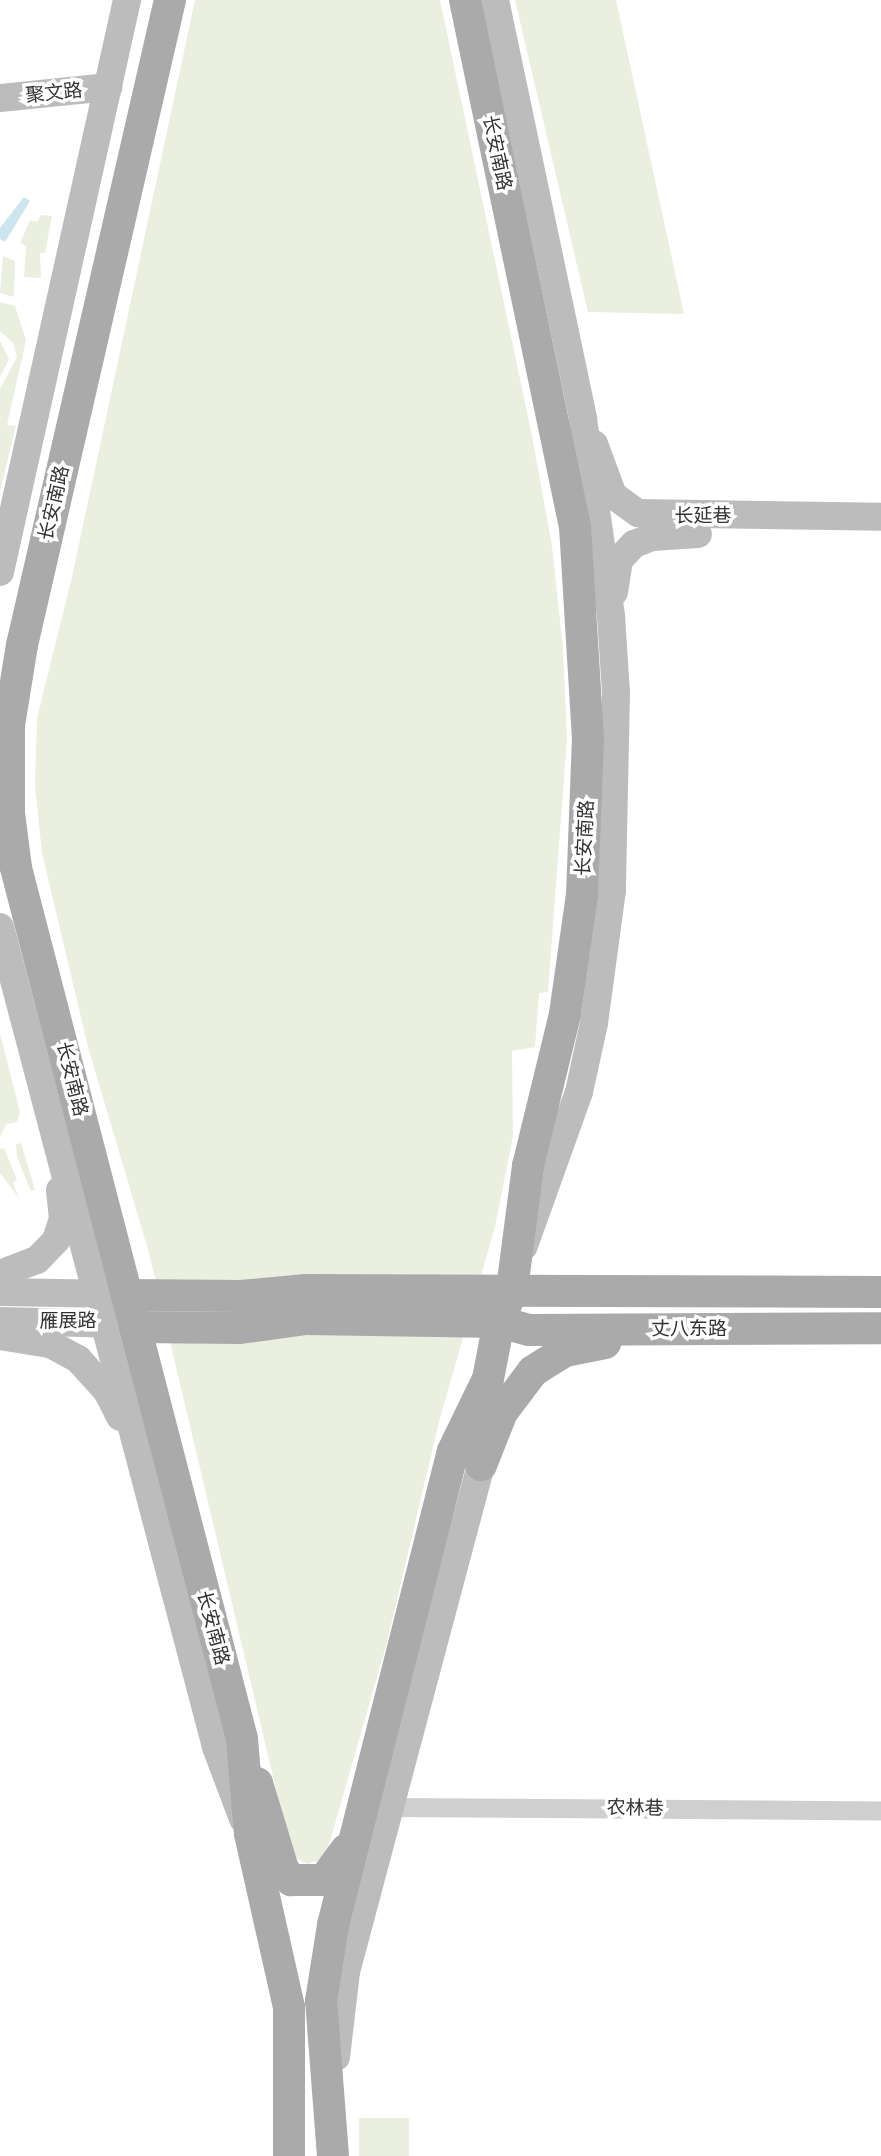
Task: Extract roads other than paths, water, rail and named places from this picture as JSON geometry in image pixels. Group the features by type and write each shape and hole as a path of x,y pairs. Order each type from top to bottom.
{"main road":[{"path":"0,572 127,0"},
{"name":"长安南路","path":"170,0 34,591 9,725 9,813 16,868 120,1324 242,1739 250,1836 289,2007 289,2156"},
{"name":"长安南路","path":"333,2156 333,2119 322,2023 323,1982 354,1834 453,1451 488,1379 499,1322 515,1275 528,1166 558,1049 577,935 587,799 586,672 575,527 465,0"},
{"path":"495,0 583,419 611,616 616,760 608,937 579,1091 515,1275"},
{"name":"聚文路","path":"0,98 108,87"},
{"name":"长延巷","path":"583,419 612,495 629,510 661,516 881,517"},
{"name":"长延巷","path":"611,616 623,552 652,537 881,535"},
{"path":"0,927 53,1136 113,1294"},
{"path":"0,1274 37,1259 59,1233 63,1212 53,1136"},
{"name":"丈八东路","path":"113,1294 515,1275 881,1292"},
{"name":"雁展路","path":"0,1292 113,1294"},
{"name":"丈八东路","path":"120,1324 240,1328 306,1319 499,1322 529,1330 881,1328"},
{"name":"雁展路","path":"0,1321 120,1324"},
{"path":"120,1324 141,1455 216,1746 250,1836"},
{"path":"333,2119 342,1990 481,1465 507,1402 534,1371 554,1357 577,1348 686,1329"},
{"path":"0,1336 50,1344 78,1359 107,1391 141,1455"},
{"path":"481,1465 488,1379"},
{"path":"242,1739 283,1869 291,1880 324,1880 354,1834"}],"street":[{"name":"农林巷","path":"390,1807 881,1810"}],"water":[{"path":"24,197 30,201 5,242 0,239 0,228"}]}
